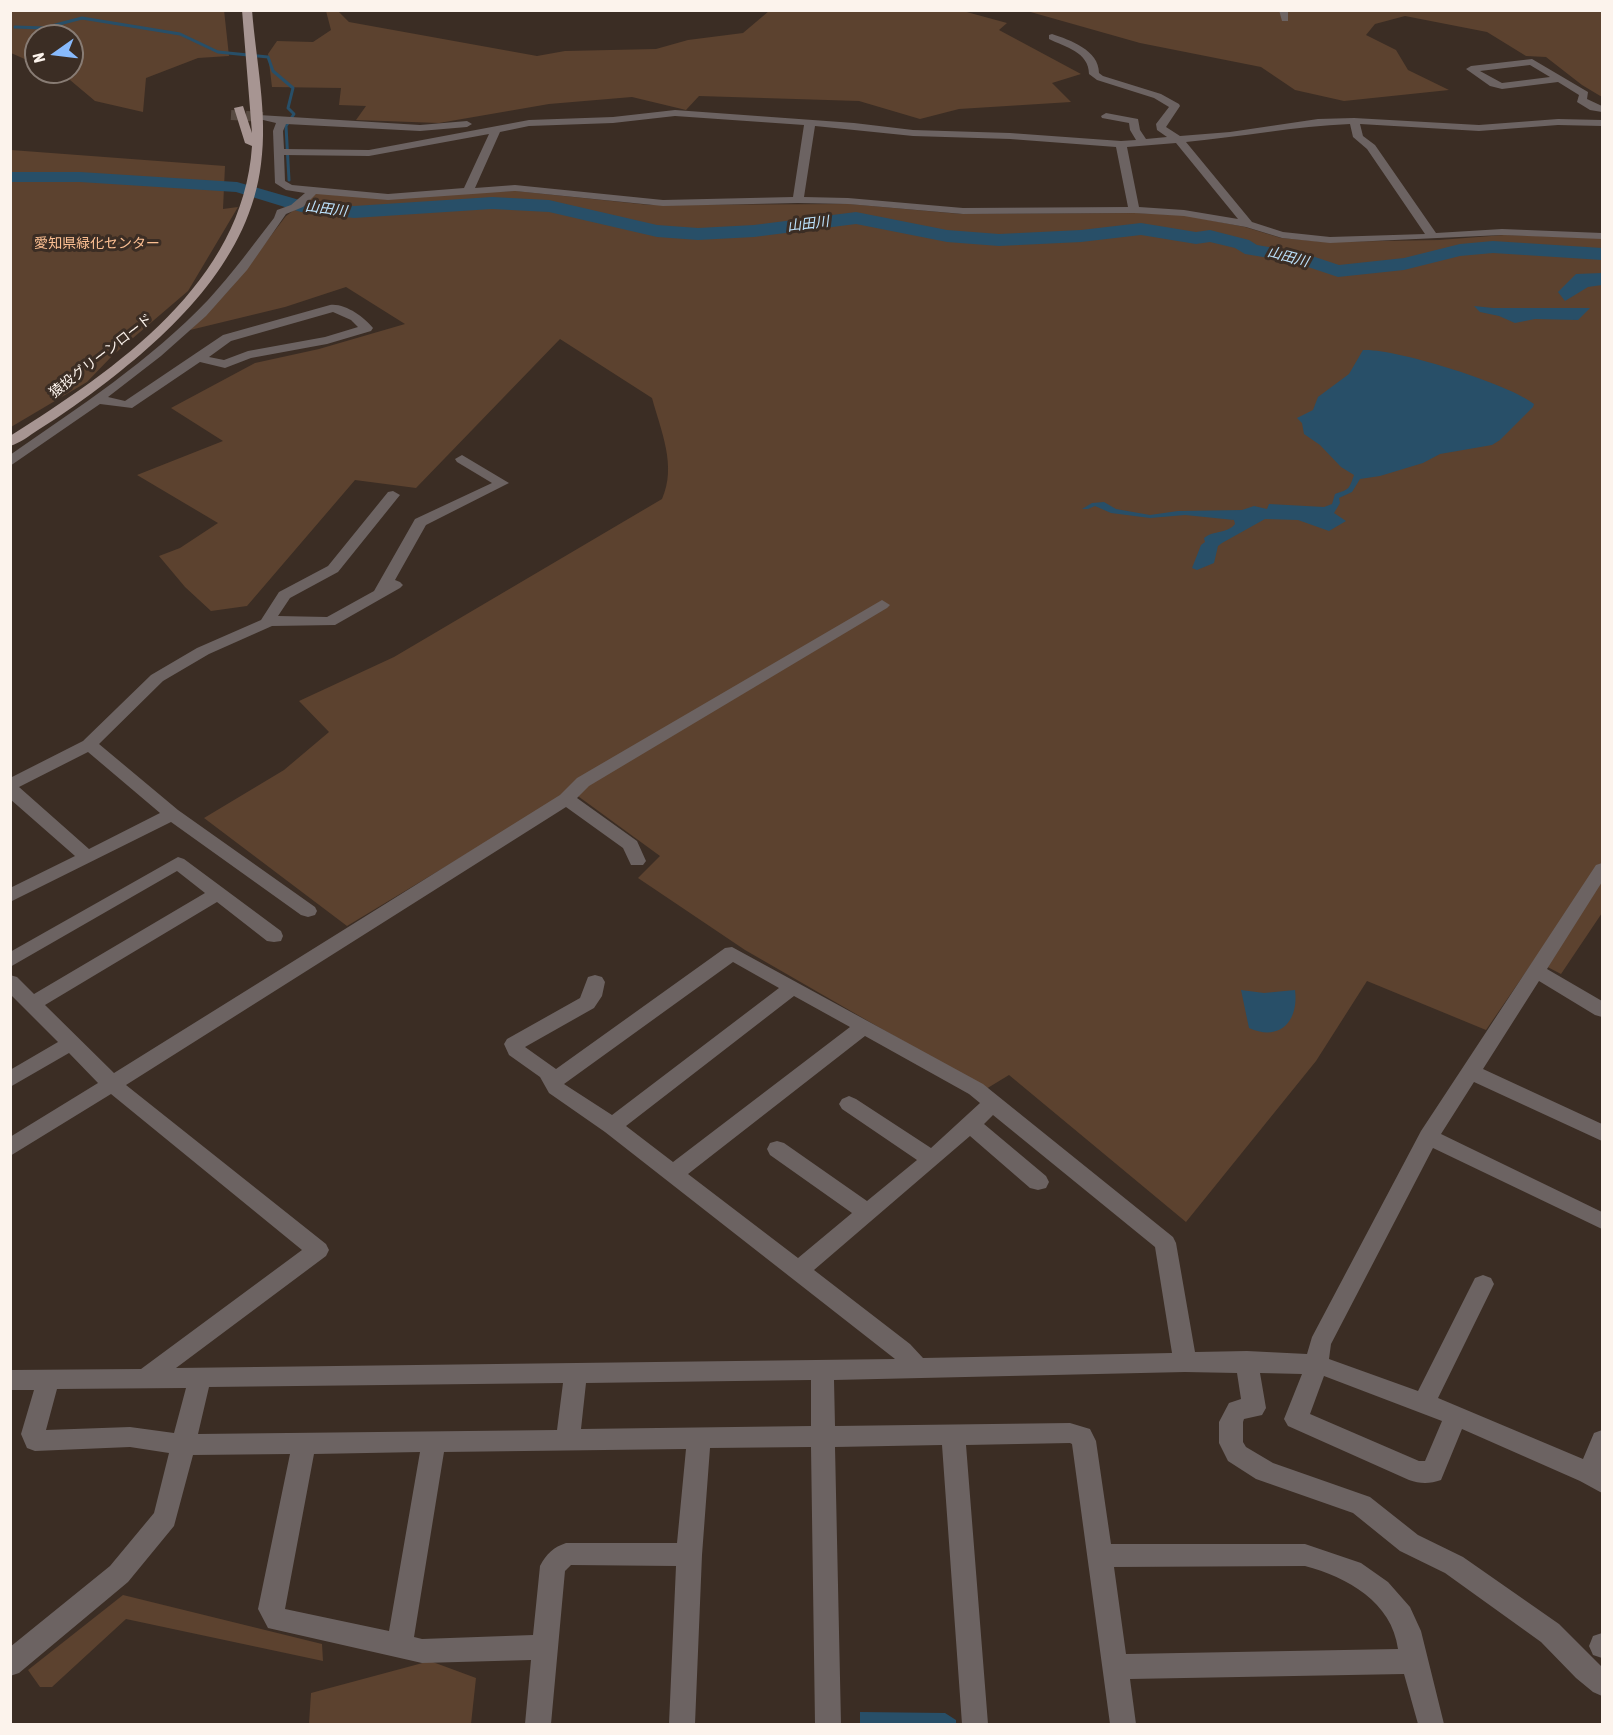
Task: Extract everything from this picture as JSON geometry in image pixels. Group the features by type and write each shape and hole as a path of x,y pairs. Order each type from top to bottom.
{"main road":[{"path":"240,45 245,10"},
{"name":"猿投グリーンロード","path":"10,442 113,370 148,341 185,306 229,247 250,200 256,165 256,107 245,10"},
{"path":"256,107 257,59 262,44"},
{"path":"239,108 256,165"}],"street":[{"path":"1052,37 1090,58 1094,62 1096,76 1106,82 1165,98 1175,106 1161,124 1161,128 1179,140 1248,224"},
{"path":"1561,79 1502,86 1494,84 1471,69 1532,62 1561,79 1584,94 1581,100 1594,108 1602,109"},
{"path":"1501,65 1528,83"},
{"path":"652,107 675,113 913,133 1010,135 1121,144 1230,135 1299,124 1354,121 1479,128 1602,123"},
{"path":"279,152 369,153 537,122 613,120 675,113"},
{"path":"1106,116 1134,121 1135,130 1144,143"},
{"path":"263,117 282,122 420,128 449,127 511,117"},
{"path":"1354,121 1358,137 1371,147 1433,237"},
{"path":"282,122 278,131 280,183 309,194 388,197 469,189 531,189 663,203 798,200 848,201 963,211 1134,210 1184,213 1248,224 1282,235 1330,240 1502,232 1602,236"},
{"path":"798,200 810,123"},
{"path":"1412,123 1412,136"},
{"path":"1540,124 1553,129"},
{"path":"469,189 496,129"},
{"path":"1121,144 1134,210"},
{"path":"10,462 150,358 203,312 243,266 281,212 292,208 309,194"},
{"path":"96,399 127,405 228,338 334,308 356,317 367,328 327,340 248,355 225,364 198,358"},
{"path":"87,857 10,787 89,745 157,678 203,651 266,622 330,622 388,588 420,522 502,483 462,459"},
{"path":"266,622 284,595 333,569 393,495"},
{"path":"10,1148 566,799 584,782 882,605"},
{"path":"89,745 172,814 308,911"},
{"path":"566,799 631,845 637,861"},
{"path":"10,896 172,814"},
{"path":"10,961 178,863 274,936"},
{"path":"1456,1416 1432,1473 1418,1472 1296,1419 1317,1364 1320,1344 1428,1137 1602,869"},
{"path":"32,1004 218,893"},
{"path":"552,1082 732,953 976,1089 1165,1243 1185,1362"},
{"path":"1536,971 1602,1010"},
{"path":"10,982 113,1085 318,1250 147,1377"},
{"path":"595,982 592,996 587,1003 514,1044 516,1050 548,1072 556,1088 612,1126 674,1173 902,1351 917,1367"},
{"path":"612,1126 792,988"},
{"path":"674,1173 865,1026"},
{"path":"10,1080 71,1043"},
{"path":"1470,1072 1602,1133"},
{"path":"798,1271 932,1159 994,1102"},
{"path":"849,1104 932,1159"},
{"path":"970,1124 1038,1182"},
{"path":"1428,1137 1602,1221"},
{"path":"777,1149 867,1212"},
{"path":"1424,1403 1483,1284"},
{"path":"10,1380 822,1370 1185,1362 1317,1364 1424,1403 1596,1477 1602,1440"},
{"path":"1247,1362 1254,1408 1237,1410 1231,1422 1231,1443 1237,1454 1265,1471 1361,1505 1409,1543 1454,1565 1550,1633 1602,1683"},
{"path":"822,1370 828,1725"},
{"path":"568,1439 576,1373"},
{"path":"10,1664 119,1574 165,1518 200,1377"},
{"path":"48,1380 33,1434 35,1441 130,1437 183,1445 824,1435 953,1436 1070,1433 1082,1436 1123,1725"},
{"path":"953,1436 975,1725"},
{"path":"682,1725 689,1555 699,1437"},
{"path":"400,1645 434,1441"},
{"path":"304,1442 271,1609 277,1619 422,1651 544,1647"},
{"path":"538,1725 553,1566 566,1554 689,1555"},
{"path":"1100,1556 1305,1554 1335,1562 1367,1580 1389,1600 1408,1633 1413,1661 1431,1725"},
{"path":"1115,1667 1413,1661"}],"green space":[{"path":"224,10 229,56 198,58 146,78 143,112 95,101 75,84 84,84 84,24 24,24 24,59 11,53 11,11"},
{"path":"326,11 338,11 349,22 537,56 565,51 656,49 688,40 743,33 769,11 963,11 1007,23 999,30 1081,74 1052,83 1071,102 959,109 920,119 859,101 699,96 686,110 632,97 549,104 439,123 356,120 366,106 339,105 341,88 272,87 268,54 277,41 313,42 331,30"},
{"path":"1027,11 1602,11 1602,97 1582,85 1546,57 1526,56 1487,32 1405,16 1375,24 1366,35 1396,50 1408,70 1449,90 1344,101 1295,90 1261,67 1140,43"},
{"name":"愛知県緑化センター","path":"11,150 225,166 223,209 238,207 188,291 112,356 87,382 11,427"},
{"path":"516,191 650,205 849,204 961,214 1184,215 1245,227 1281,238 1326,242 1439,240 1504,235 1602,238 1602,913 1561,974 1534,960 1486,1030 1367,981 1316,1061 1186,1222 1009,1075 986,1089 745,950 638,878 660,856 571,791 347,926 204,818 284,770 329,732 299,701 394,657 662,499 666,487 668,461 652,398 560,339 416,488 355,480 247,606 211,611 185,587 159,556 180,548 218,523 137,475 223,441 171,408 255,363 319,349 405,324 346,287 285,307 190,330 230,289 286,216 317,193 345,196"},
{"path":"123,1595 322,1644 323,1661 126,1619 52,1687 40,1687 28,1670"},
{"path":"430,1661 476,1678 471,1724 309,1724 311,1693"}],"water":[{"path":"1602,273 1602,285 1588,287 1565,301 1558,292 1576,274"},
{"path":"1474,306 1590,308 1578,320 1535,319 1515,323 1499,316 1480,312"},
{"path":"1363,350 1399,355 1451,369 1502,387 1534,404 1500,440 1492,445 1440,454 1423,463 1380,476 1360,479 1352,492 1339,498 1340,503 1334,513 1346,521 1329,531 1298,520 1265,519 1218,546 1214,563 1197,570 1192,568 1201,545 1205,542 1204,538 1232,527 1235,524 1234,520 1185,515 1150,518 1111,513 1095,506 1082,509 1092,503 1104,502 1116,509 1150,515 1178,511 1242,510 1254,506 1267,509 1269,504 1324,507 1332,504 1335,494 1348,488 1354,475 1341,467 1320,445 1304,434 1302,423 1297,418 1313,410 1318,397 1349,374"},
{"path":"1241,990 1264,993 1295,990 1294,1011 1285,1026 1278,1030 1260,1032 1249,1028"},
{"path":"860,1712 945,1713 956,1720 956,1724 860,1724"}],"waterway":[{"path":"15,27 44,28 82,18 180,34 218,52 268,57 273,71 293,88 288,108 294,114 286,126 289,180"},
{"name":"山田川","path":"10,177 80,177 237,187 301,206 354,212 492,203 549,206 657,231 698,234 754,231 856,218 947,236 999,240 1081,236 1141,229 1196,238 1210,236 1242,244 1252,250 1296,257 1338,271 1404,264 1460,250 1493,247 1602,254"}],"tunnel":[{"path":"231,115 263,117"}]}
